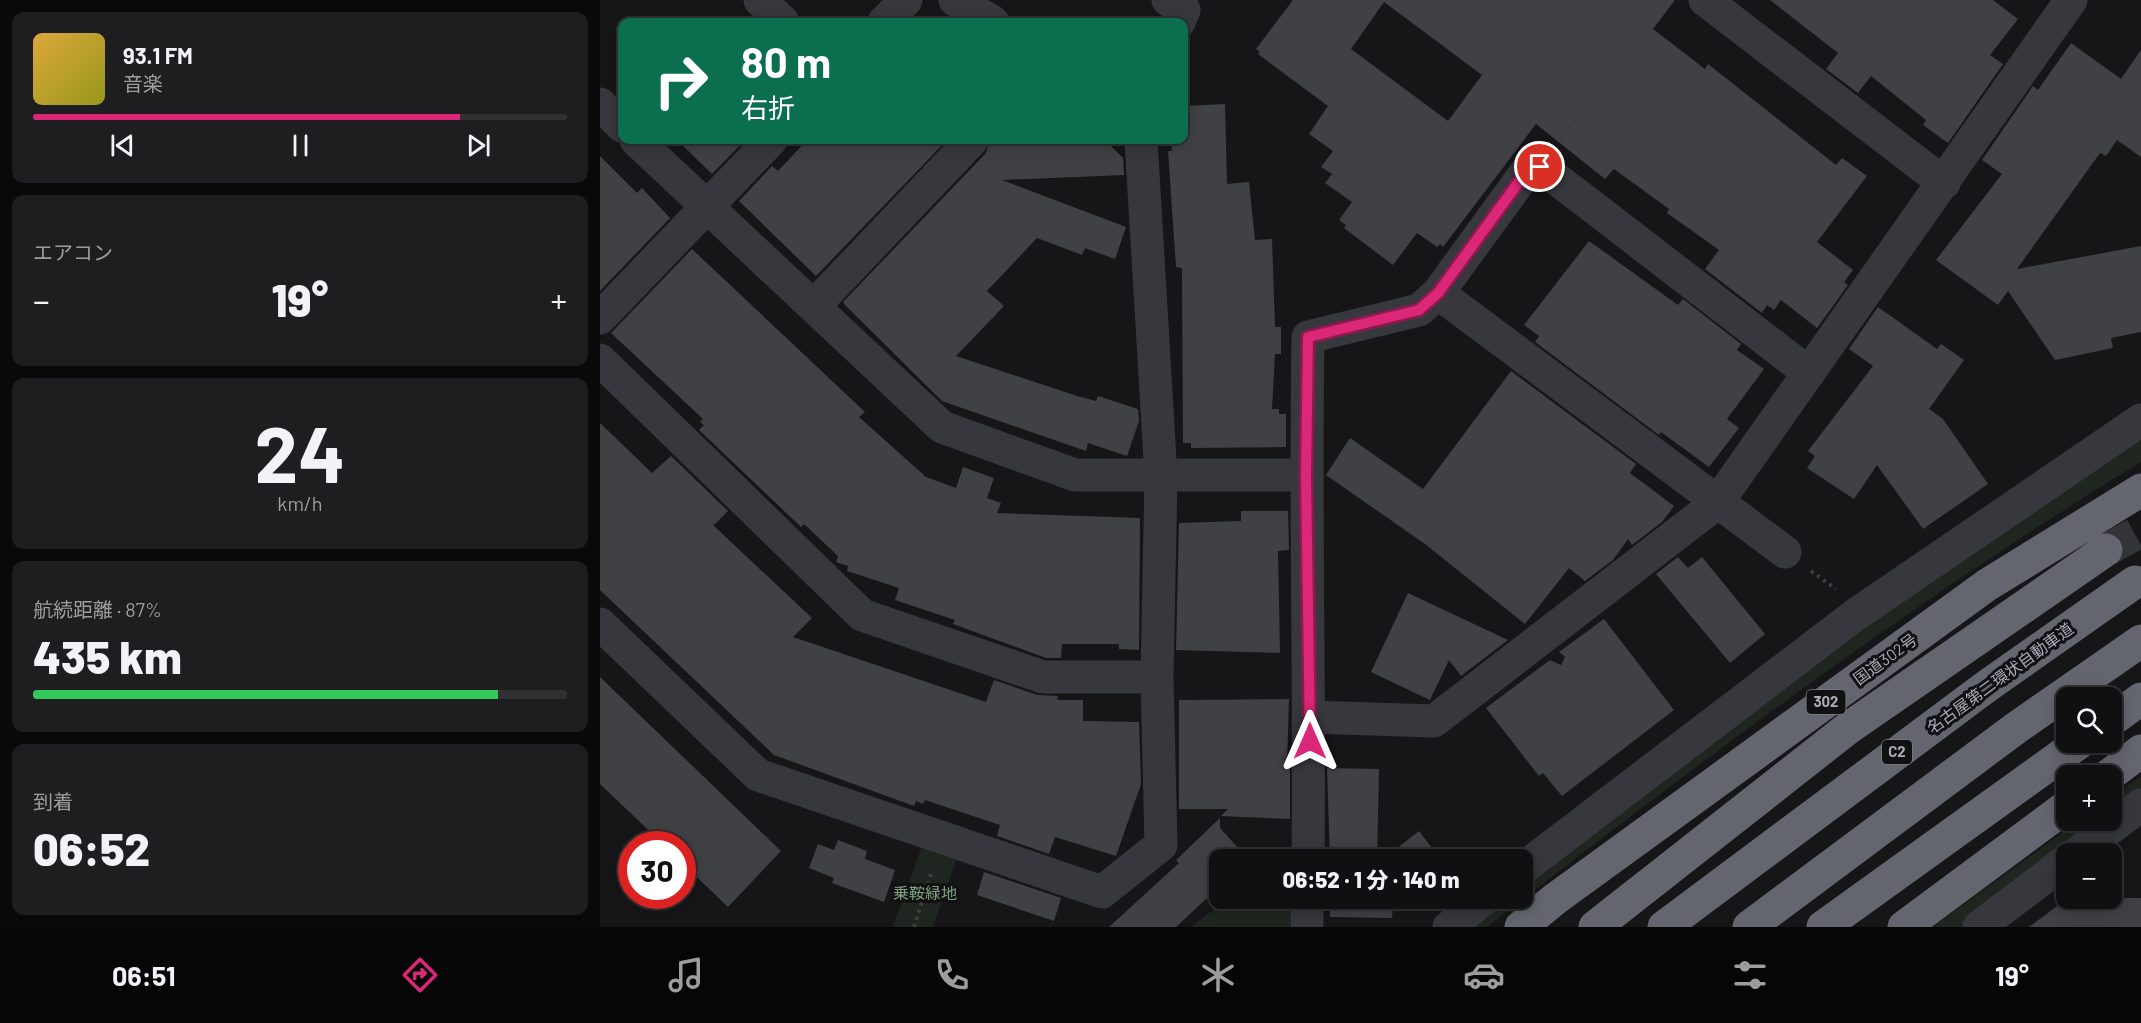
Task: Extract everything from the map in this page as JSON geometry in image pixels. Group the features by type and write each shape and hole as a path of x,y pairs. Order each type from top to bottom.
{"highway":[{"name":"国道302号","path":"1521,927 1555,899 1987,585 2141,489"},
{"path":"1595,927 1847,729 2106,550"},
{"name":"名古屋第二環状自動車道","path":"1664,927 1987,686 2135,582"},
{"path":"1749,927 2016,728 2141,641"},
{"path":"2122,713 2141,699"},
{"path":"2122,765 2141,751"},
{"path":"1823,927 2065,753"},
{"path":"1904,927 2056,814"}],"street":[{"path":"760,0 779,18"},
{"path":"888,18 906,0"},
{"path":"956,0 986,18"},
{"path":"1168,0 1184,10 1181,18"},
{"path":"1705,0 1944,183"},
{"path":"1310,717 1434,720 1717,504 2071,0"},
{"path":"600,104 618,122"},
{"path":"640,144 942,427 1075,475 1306,475"},
{"path":"600,318 767,144"},
{"path":"814,306 968,144"},
{"path":"600,624 758,775 1102,892 1161,845 1157,677 1161,476 1142,144"},
{"path":"1308,849 1310,717 1306,475 1308,337 1419,310 1438,293 1529,168 1540,167 1809,373"},
{"path":"1438,293 1717,504 1785,552"},
{"path":"600,360 862,615 1043,677 1157,677"},
{"path":"1533,861 1856,615 2141,420"},
{"path":"2091,843 2141,805"},
{"path":"1979,927 2056,868"},
{"path":"1306,927 1307,909"},
{"path":"1449,927 1471,909"}],"path":[{"path":"1540,167 1614,70 1579,42 1609,0"},
{"path":"1785,552 1845,596"},
{"path":"914,927 944,839"}],"green space":[{"path":"2141,428 2141,462 2056,515 1889,627 1726,745 1533,892 1533,870 1736,713"},
{"path":"2141,776 2141,794 2122,808 2122,790"},
{"path":"2064,831 2092,831 2076,843 2056,843 2056,858 1964,927 1933,927"},
{"name":"乗鞍緑地","path":"922,846 957,858 933,927 893,927"},
{"path":"1214,909 1290,909 1290,927 1191,927"},
{"path":"1483,909 1510,909 1487,927 1460,927"}],"building":[{"path":"1293,0 1675,0 1653,29 1705,69 1708,64 1836,165 1842,158 1867,176 1817,242 1853,270 1844,282 1848,285 1817,328 1781,300 1774,310 1767,305 1762,313 1705,269 1719,250 1667,213 1669,209 1614,169 1605,179 1536,124 1443,247 1440,244 1437,247 1417,233 1393,265 1344,228 1346,225 1339,220 1352,202 1325,183 1332,174 1321,167 1333,151 1309,134 1328,106 1258,54 1260,52 1256,49","holes":["1384,2 1482,75 1448,121 1351,49"]},
{"path":"1770,0 1993,0 2018,19 1990,55 2003,64 1948,143 1923,125 1926,120 1871,76 1858,93 1826,69 1838,53"},
{"path":"2071,43 2121,79 2141,50 2141,157 2117,140 2106,156 2100,153 2017,269 2141,246 2141,332 2111,338 2113,348 2055,360 2008,291 1998,305 1936,260 2002,174 1982,160 2033,86 2038,90"},
{"path":"1225,104 1227,184 1249,182 1255,240 1272,239 1275,327 1281,327 1281,354 1275,354 1272,409 1279,409 1279,414 1286,414 1286,447 1191,448 1191,443 1183,443 1182,268 1176,267 1168,151 1172,151 1171,144 1188,144 1188,106"},
{"path":"681,144 741,144 712,174"},
{"path":"803,144 943,144 816,276 739,201 772,166 778,171"},
{"path":"989,144 1109,144 1123,158 1124,175 1002,180 1126,227 1115,259 1085,248 1082,255 1037,238 987,291 1004,306 956,356 1077,396 1096,401 1098,396 1138,409 1139,421 1127,456 1088,443 1086,451 942,401 843,302 986,153"},
{"path":"600,156 637,193 642,188 670,218 600,291"},
{"path":"1589,241 1678,305 1683,299 1741,344 1737,350 1764,369 1727,419 1739,428 1709,467 1661,432 1659,435 1535,342 1539,336 1524,325"},
{"path":"692,249 865,412 859,417 926,477 956,488 963,467 994,478 987,498 1001,503 997,513 1140,518 1139,650 1119,649 1119,644 1062,644 1061,658 1046,658 953,624 955,620 895,600 899,588 847,571 848,566 836,562 838,556 804,524 801,527 699,430 704,425 700,422 703,419 611,333"},
{"path":"1878,307 1937,349 1941,344 1964,360 1929,409 1943,419 1988,484 1923,529 1877,465 1854,499 1807,468 1815,456 1808,451 1873,366 1849,349"},
{"path":"1511,371 1636,464 1630,473 1674,506 1662,522 1632,545 1628,539 1613,560 1585,581 1569,568 1525,624 1425,544 1326,475 1350,438 1423,489"},
{"path":"600,423 652,473 671,456 728,511 715,524 713,523 714,526 812,618 793,637 986,702 994,680 1037,695 1058,696 1057,700 1083,700 1083,721 1139,722 1141,784 1116,856 1055,837 1049,854 997,836 1000,825 925,800 923,804 916,801 914,806 774,755 600,590"},
{"path":"1241,511 1288,511 1289,550 1278,551 1280,653 1176,650 1179,523 1241,521"},
{"path":"1678,557 1688,568 1702,557 1765,634 1730,663 1656,574"},
{"path":"1408,593 1508,640 1461,676 1449,660 1430,700 1371,672"},
{"path":"1604,619 1674,710 1562,796 1543,773 1539,776 1486,708 1550,660 1561,665 1565,657 1559,652"},
{"path":"600,677 781,851 728,907 696,876 696,831 649,831 600,784"},
{"path":"1289,699 1287,766 1290,766 1290,819 1221,816 1228,809 1179,809 1179,700"},
{"path":"1327,768 1379,769 1377,849 1330,849"},
{"path":"1220,818 1220,828 1239,849 1209,849 1209,896 1176,927 1109,927 1179,863 1176,860"},
{"path":"1419,831 1433,849 1396,849"},
{"path":"838,840 867,851 865,859 895,870 884,902 832,883 834,878 809,868 818,844 834,850"},
{"path":"984,872 1061,898 1054,921 977,895"},
{"path":"2122,898 2141,898 2141,927 2029,927 2056,907 2056,909 2122,909"},
{"path":"1330,909 1393,909 1392,918 1330,917"}],"tunnel":[{"path":"2106,550 2141,531"}],"route":[{"path":"1310,741 1306,475 1308,337 1419,310 1438,293 1529,168 1540,167"}]}
